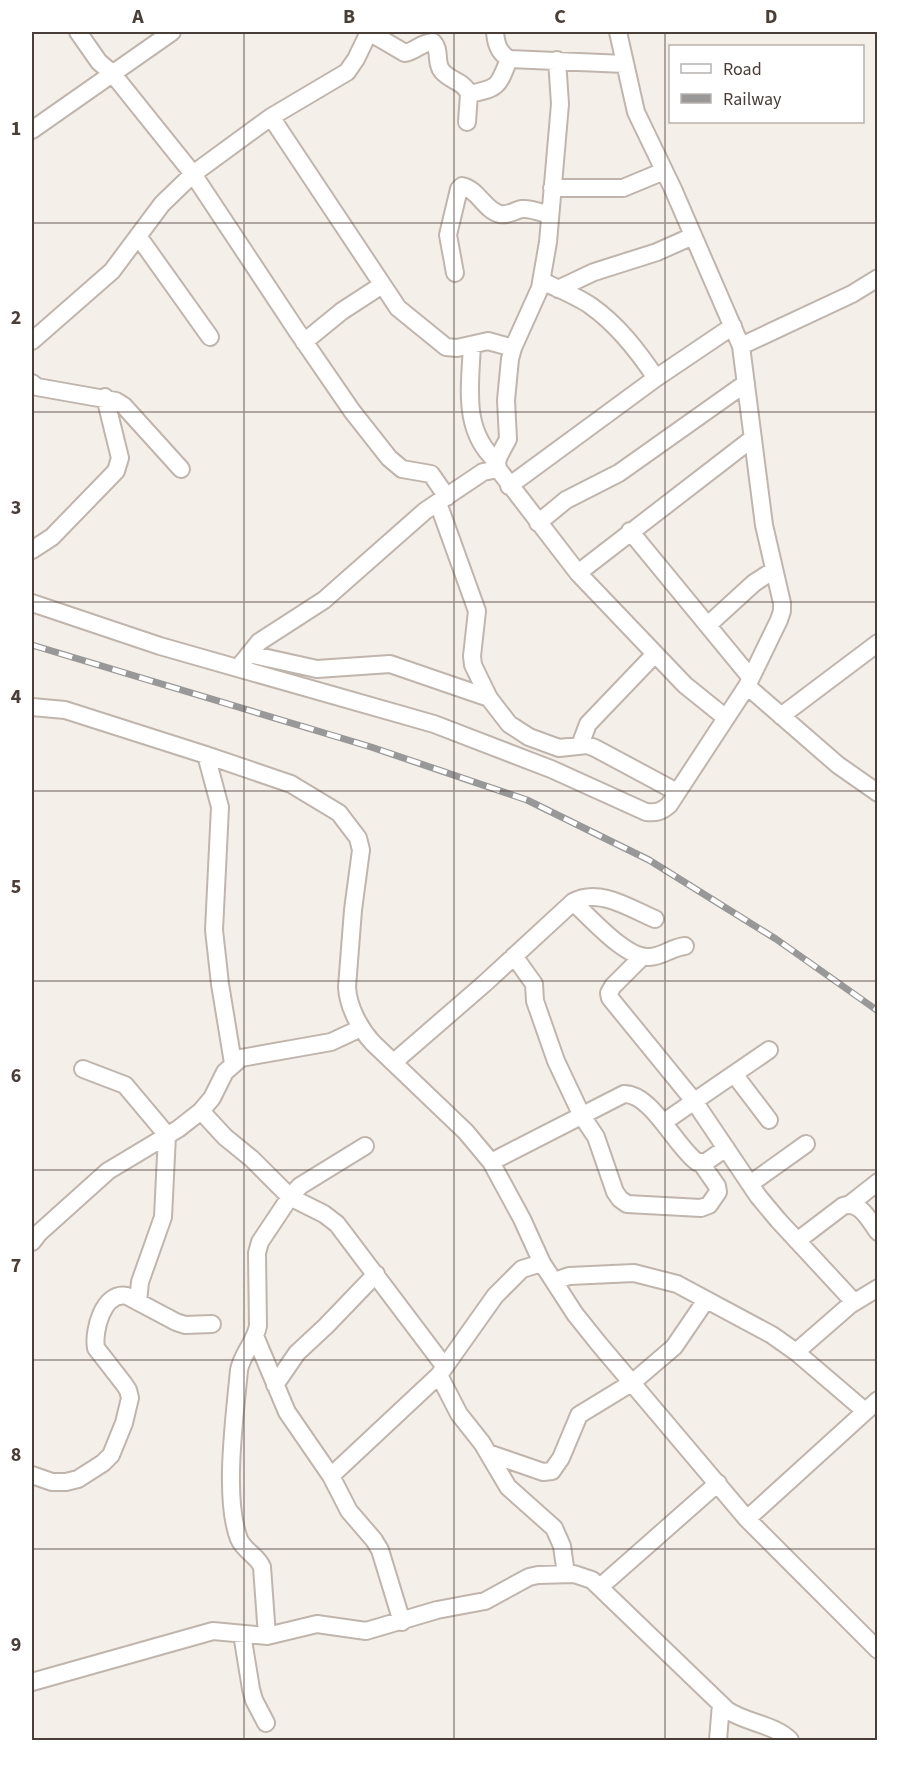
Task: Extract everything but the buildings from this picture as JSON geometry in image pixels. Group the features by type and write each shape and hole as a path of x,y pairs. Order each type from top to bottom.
{"street":[{"path":"78,32 99,62 112,73 193,174 304,342 352,411 389,458 402,469 432,474 477,611 473,665 489,698 509,724 518,732 559,748 587,745 595,748 677,792"},
{"path":"32,130 172,32"},
{"path":"32,340 105,278 162,204 193,174 271,117 347,72 357,59 369,32 405,52 410,52 425,42 439,37"},
{"path":"495,32 498,48 509,59 625,64"},
{"path":"32,603 160,646 434,724 551,769 646,812 663,811 749,682 782,611 767,540 741,346 636,112 618,32"},
{"path":"439,37 437,46 442,72 462,83 470,94 467,122"},
{"path":"470,94 496,87 509,59"},
{"path":"238,668 266,636 324,600 425,511 483,472 498,466 508,438 507,386 513,348 542,280 560,104 556,60"},
{"path":"271,117 398,308 440,343 450,348 488,341 513,348"},
{"path":"552,188 623,188 664,171"},
{"path":"455,273 448,235 459,189 462,186 468,187 499,214 528,209 550,215"},
{"path":"138,236 210,337"},
{"path":"558,289 594,272 657,252 693,236"},
{"path":"741,346 852,294 878,278"},
{"path":"542,280 589,304 609,321 636,349 656,378"},
{"path":"304,342 336,315 382,285"},
{"path":"510,486 656,378 733,326"},
{"path":"472,345 470,408 483,449 578,573 685,686 726,718"},
{"path":"32,383 45,389 105,397 124,406 181,469"},
{"path":"538,523 566,500 619,473 746,383"},
{"path":"32,550 52,537 116,471 120,458 105,397"},
{"path":"578,573 753,438"},
{"path":"630,531 708,625 749,682 781,716 838,765 878,793"},
{"path":"708,625 754,583 774,570"},
{"path":"781,716 878,643"},
{"path":"249,654 316,669 390,664 489,698"},
{"path":"580,746 588,724 655,654"},
{"path":"32,707 65,710 206,755 298,788 339,813 358,838 361,850 353,910 347,987 349,999 361,1028 373,1043 466,1132 491,1162 522,1219 542,1263 575,1314 747,1519 874,1641"},
{"path":"206,755 220,807 214,930 233,1063"},
{"path":"393,1062 573,902 583,896 608,899 656,919"},
{"path":"573,902 621,946 642,957 651,957 685,946"},
{"path":"491,1162 582,1116 624,1094 630,1094 638,1097 664,1122 693,1158 701,1163 717,1186 718,1192 710,1205 701,1208 627,1204 620,1199 615,1192 596,1137 582,1116 556,1061 535,1001 534,984 514,956"},
{"path":"642,957 613,986 609,993 610,998 694,1101 750,1184 797,1241 854,1302"},
{"path":"32,1242 108,1171 201,1111 208,1104 225,1072 233,1063 256,1054 332,1042 361,1028"},
{"path":"664,1122 769,1050"},
{"path":"84,1069 125,1085 167,1135 163,1217 140,1282 138,1302"},
{"path":"734,1074 769,1120"},
{"path":"201,1111 225,1137 252,1159 290,1197 324,1214 337,1224 376,1274 442,1371 459,1414 508,1487 554,1528 562,1546 566,1574"},
{"path":"750,1184 806,1144"},
{"path":"267,1636 262,1567 239,1540 233,1515 232,1455 239,1370 258,1326 258,1247 290,1197 312,1178 365,1146"},
{"path":"701,1163 726,1148"},
{"path":"797,1241 878,1182"},
{"path":"850,1204 862,1210 878,1232"},
{"path":"330,1476 442,1371 495,1296 522,1269 542,1263"},
{"path":"274,1385 297,1353 376,1274"},
{"path":"555,1281 569,1276 634,1274 677,1284 772,1335 871,1405 747,1519"},
{"path":"796,1352 854,1302 878,1288"},
{"path":"32,1476 52,1482 78,1479 111,1455 124,1423 130,1398 124,1384 96,1348 95,1333 100,1316 115,1297 127,1296 176,1323 212,1324"},
{"path":"488,1454 543,1472 552,1471 561,1458 579,1415 633,1382 674,1347 706,1300"},
{"path":"255,1336 287,1412 330,1476 349,1511 380,1550 402,1622"},
{"path":"600,1587 718,1483"},
{"path":"32,1682 213,1631 267,1636 317,1624 366,1631 437,1610 485,1601 529,1577 566,1574 584,1576 600,1587 737,1717 778,1731 790,1740"},
{"path":"242,1634 254,1700 266,1722"},
{"path":"718,1740 721,1704"}],"railway":[{"path":"32,645 371,747 527,800 649,860 776,939 878,1011"}]}
